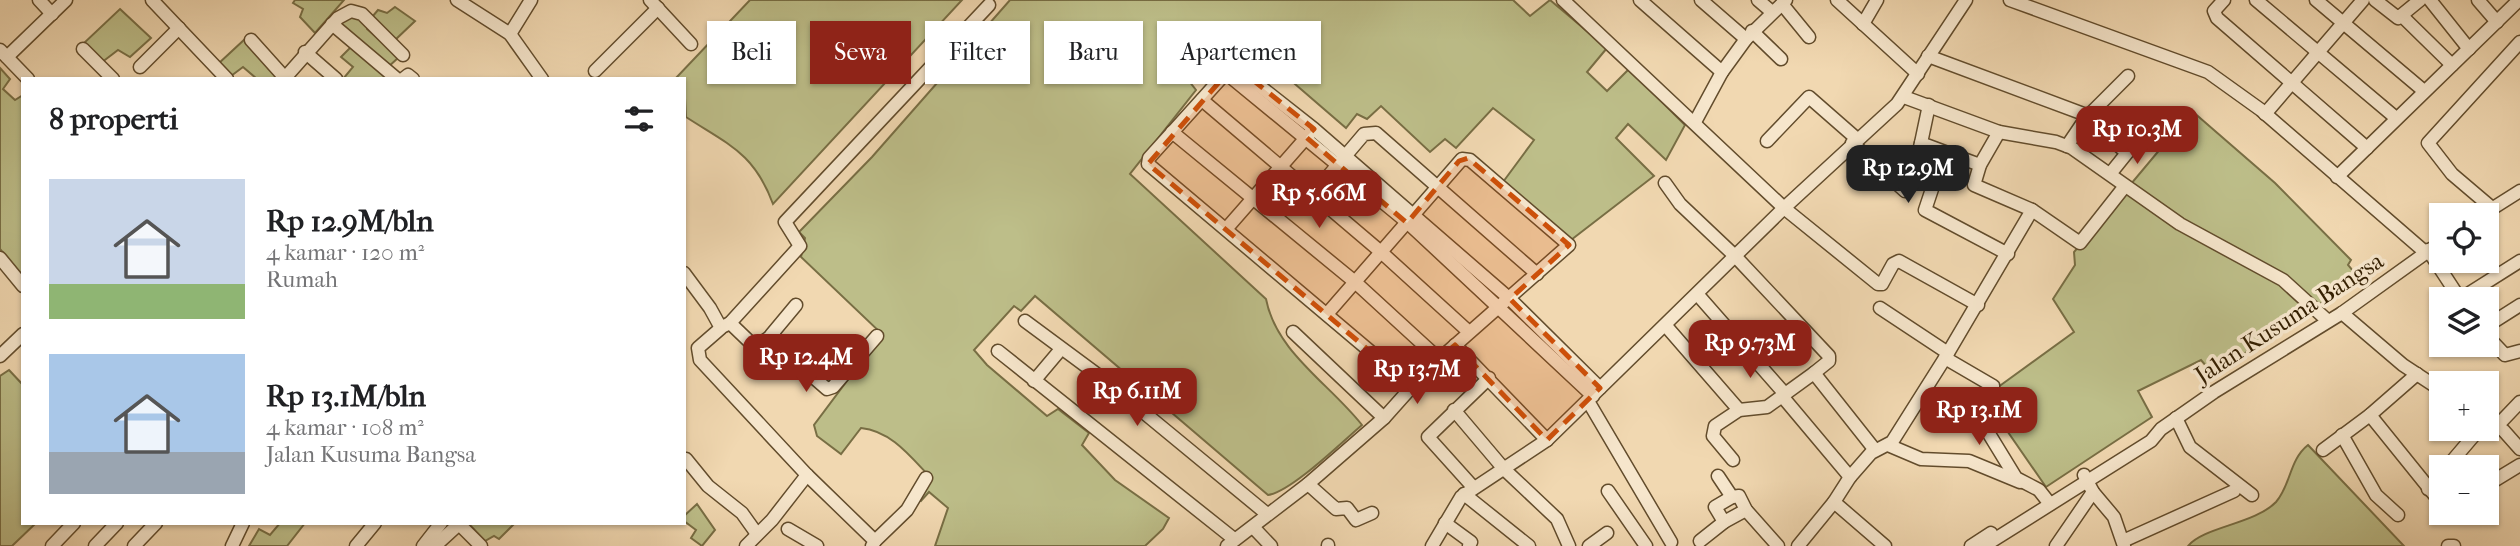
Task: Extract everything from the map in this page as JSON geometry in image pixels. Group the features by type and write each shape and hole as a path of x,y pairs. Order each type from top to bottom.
{"street":[{"path":"39,0 52,13"},
{"path":"27,77 3,53 66,0"},
{"path":"152,0 225,77"},
{"path":"457,0 510,34 541,77"},
{"path":"510,34 531,0"},
{"path":"1563,0 1784,208 1879,285 1883,283 1895,262 1899,261 1978,305"},
{"path":"1640,0 1722,72"},
{"path":"1701,0 1781,59"},
{"path":"1758,0 1780,6 1809,37"},
{"path":"1837,0 1918,75"},
{"path":"1863,23 1877,0"},
{"path":"1432,546 1469,491 1547,440 1666,327 1784,208 1904,97 1966,0"},
{"path":"2010,0 2068,23 2197,66 2263,112 2427,251 2452,287"},
{"path":"2224,0 2214,11 2217,18 2367,148"},
{"path":"2256,0 2396,118"},
{"path":"2316,0 2424,91"},
{"path":"2341,22 2356,0"},
{"path":"2263,112 2363,0"},
{"path":"2375,0 2396,18 2420,0"},
{"path":"2430,0 2469,49"},
{"path":"2478,0 2497,22"},
{"path":"2337,177 2519,0"},
{"path":"595,71 654,4 691,44"},
{"path":"926,478 907,510 873,543 700,360 698,348 725,326 800,246 785,222 989,5"},
{"path":"1695,122 1722,72 1749,35 1780,6"},
{"path":"286,77 305,52 343,13 359,12 402,55"},
{"path":"2402,16 2452,65"},
{"path":"332,24 395,77"},
{"path":"140,67 178,28"},
{"path":"251,40 284,77"},
{"path":"2479,203 2432,153 2428,143 2520,42"},
{"path":"83,50 111,77"},
{"path":"305,52 334,77"},
{"path":"1928,56 2087,117 2126,152"},
{"path":"1410,385 1148,164 1149,158 1227,74 1310,133 1410,219 1505,303 1594,395 1671,542"},
{"path":"2067,146 2087,117 2128,76"},
{"path":"1766,141 1809,97 1905,191"},
{"path":"1904,97 1999,132 2067,146 2180,224 2283,280 2328,321"},
{"path":"1202,100 1381,252 1469,332"},
{"path":"1915,167 1929,105"},
{"path":"1172,132 1355,282 1439,359"},
{"path":"1999,132 1973,183 1976,187 2032,210 2080,243 2125,186"},
{"path":"1227,228 1310,133"},
{"path":"1313,194 1364,134 1376,133 1537,274"},
{"path":"2109,174 2139,138"},
{"path":"1921,143 1980,165"},
{"path":"998,351 1231,542 1308,484 1384,418 1409,390 1410,385 1569,245 1468,158 1459,161 1327,314"},
{"path":"1935,180 1925,210 2008,254"},
{"path":"1665,183 1680,204 1735,256 1829,356 1829,361 1784,395 1760,410 1740,410 1712,431 1732,460"},
{"path":"2499,204 2520,191"},
{"path":"1798,546 1834,502 1850,477 1875,450 1888,444 1947,356 2032,210"},
{"name":"Jalan Kusuma Bangsa","path":"1971,546 2048,501 2088,482 2151,441 2176,418 2342,313 2427,251"},
{"path":"0,258 21,284"},
{"path":"2479,287 2520,261"},
{"path":"686,276 725,326 752,347 757,347 771,335 796,305"},
{"path":"1698,295 1850,477"},
{"path":"2499,318 2520,305"},
{"path":"1880,309 1993,386 1982,422 2020,482"},
{"path":"2342,313 2429,382"},
{"path":"1025,321 1102,378 1267,514"},
{"path":"1666,327 1740,410"},
{"path":"1293,332 1384,418"},
{"path":"771,335 827,389 833,387 877,336"},
{"path":"0,356 21,336"},
{"path":"1455,345 1547,440"},
{"path":"1034,381 1061,349"},
{"path":"2499,349 2503,353 2517,356"},
{"path":"1814,373 1875,450"},
{"path":"2323,450 2370,415 2417,374"},
{"path":"1489,378 1428,437 1469,491 1529,546"},
{"path":"2499,416 2520,402"},
{"path":"1454,410 1504,469 1557,519 1569,546"},
{"path":"2370,415 2428,489"},
{"path":"2176,418 2190,447 2252,495"},
{"path":"2499,428 2520,449"},
{"path":"2342,435 2378,498 2398,515"},
{"path":"2457,455 2469,441"},
{"path":"1888,444 1922,459 1969,461 2039,490 2048,501"},
{"path":"686,459 708,486 719,491 741,513 757,534"},
{"path":"2499,478 2520,465"},
{"path":"746,546 807,475"},
{"path":"1718,476 1732,497"},
{"path":"2056,546 2088,482 2114,517 2123,544 2234,491"},
{"path":"1308,484 1336,509 1347,508 1356,520 1372,513"},
{"path":"1608,491 1646,546"},
{"path":"1724,522 1715,507 1739,496 1746,510 1778,546"},
{"name":"Jalan Kusuma Bangsa","path":"1984,546 2048,501"},
{"path":"1834,502 1885,546"},
{"path":"1700,541 1724,522 1746,510"},
{"path":"1445,523 1471,541 1469,546"},
{"path":"52,546 72,525"},
{"path":"95,546 115,525"},
{"path":"134,546 154,525"},
{"path":"232,546 242,525"},
{"path":"356,546 373,525"},
{"path":"424,546 453,525"},
{"path":"435,546 453,525"},
{"path":"453,525 481,546"},
{"path":"1253,527 1271,546"},
{"path":"788,529 817,546"},
{"path":"1589,546 1607,533"},
{"path":"2448,546 2454,546"}],"highlighted area":[{"path":"1234,65 1314,129 1306,137 1407,223 1459,161 1468,158 1569,245 1510,299 1600,388 1547,440 1455,345 1410,385 1148,164"}],"green space":[{"path":"295,0 344,0 315,33 300,17 303,9 293,3"},
{"path":"750,0 962,0 943,21 925,21 925,40 911,55 911,21 810,21 810,84 884,84 773,204 766,187 748,161 727,143 686,117 686,77 677,77 707,45 707,84 796,84 796,21 730,21"},
{"path":"1010,0 1513,0 1530,16 1550,0 1607,48 1587,72 1607,91 1629,69 1685,125 1666,160 1628,124 1616,138 1654,176 1571,240 1503,182 1534,140 1493,108 1456,148 1445,139 1430,152 1381,106 1367,119 1357,114 1346,128 1295,84 1321,84 1321,21 1157,21 1157,84 1191,84 1196,90 1130,174 1266,299 1272,318 1292,351 1362,425 1303,476 1278,492 1268,495 1035,296 1021,311 1014,306 974,350 987,365 1047,416 1058,409 1089,433 1082,445 1115,480 1169,518 1163,529 1145,546 935,546 948,508 929,492 921,501 917,498 930,477 907,453 891,439 872,430 861,428 841,454 817,436 814,425 882,334 801,257 805,238 799,232 872,157 936,84 1030,84 1030,21 992,21"},
{"path":"395,7 415,21 394,41 372,17 378,10 387,13"},
{"path":"120,9 151,38 130,57 118,50 101,63 84,43"},
{"path":"350,12 368,25 367,29 399,57 386,69 391,77 345,77 353,67 341,57 351,47 335,24"},
{"path":"245,39 278,74 275,77 255,77 243,67 231,76 218,64"},
{"path":"0,68 10,79 3,89 15,100 21,96 21,275 0,249"},
{"path":"2192,111 2275,183 2351,260 2348,265 2359,278 2213,374 2201,360 2138,391 2152,417 2046,487 1990,406 1994,390 2074,332 2053,299 2075,265 2074,252"},
{"path":"9,370 21,383 21,525 34,525 12,546 0,546 0,376"},
{"path":"2308,445 2404,546 2188,546 2205,534 2256,515 2276,502 2285,488 2293,465"},
{"path":"697,504 715,530 702,546 691,538 696,530 686,522 686,514"},
{"path":"278,525 303,525 287,546 249,546 259,529 270,535"},
{"path":"470,525 513,525 499,539 494,536 485,541"}]}
